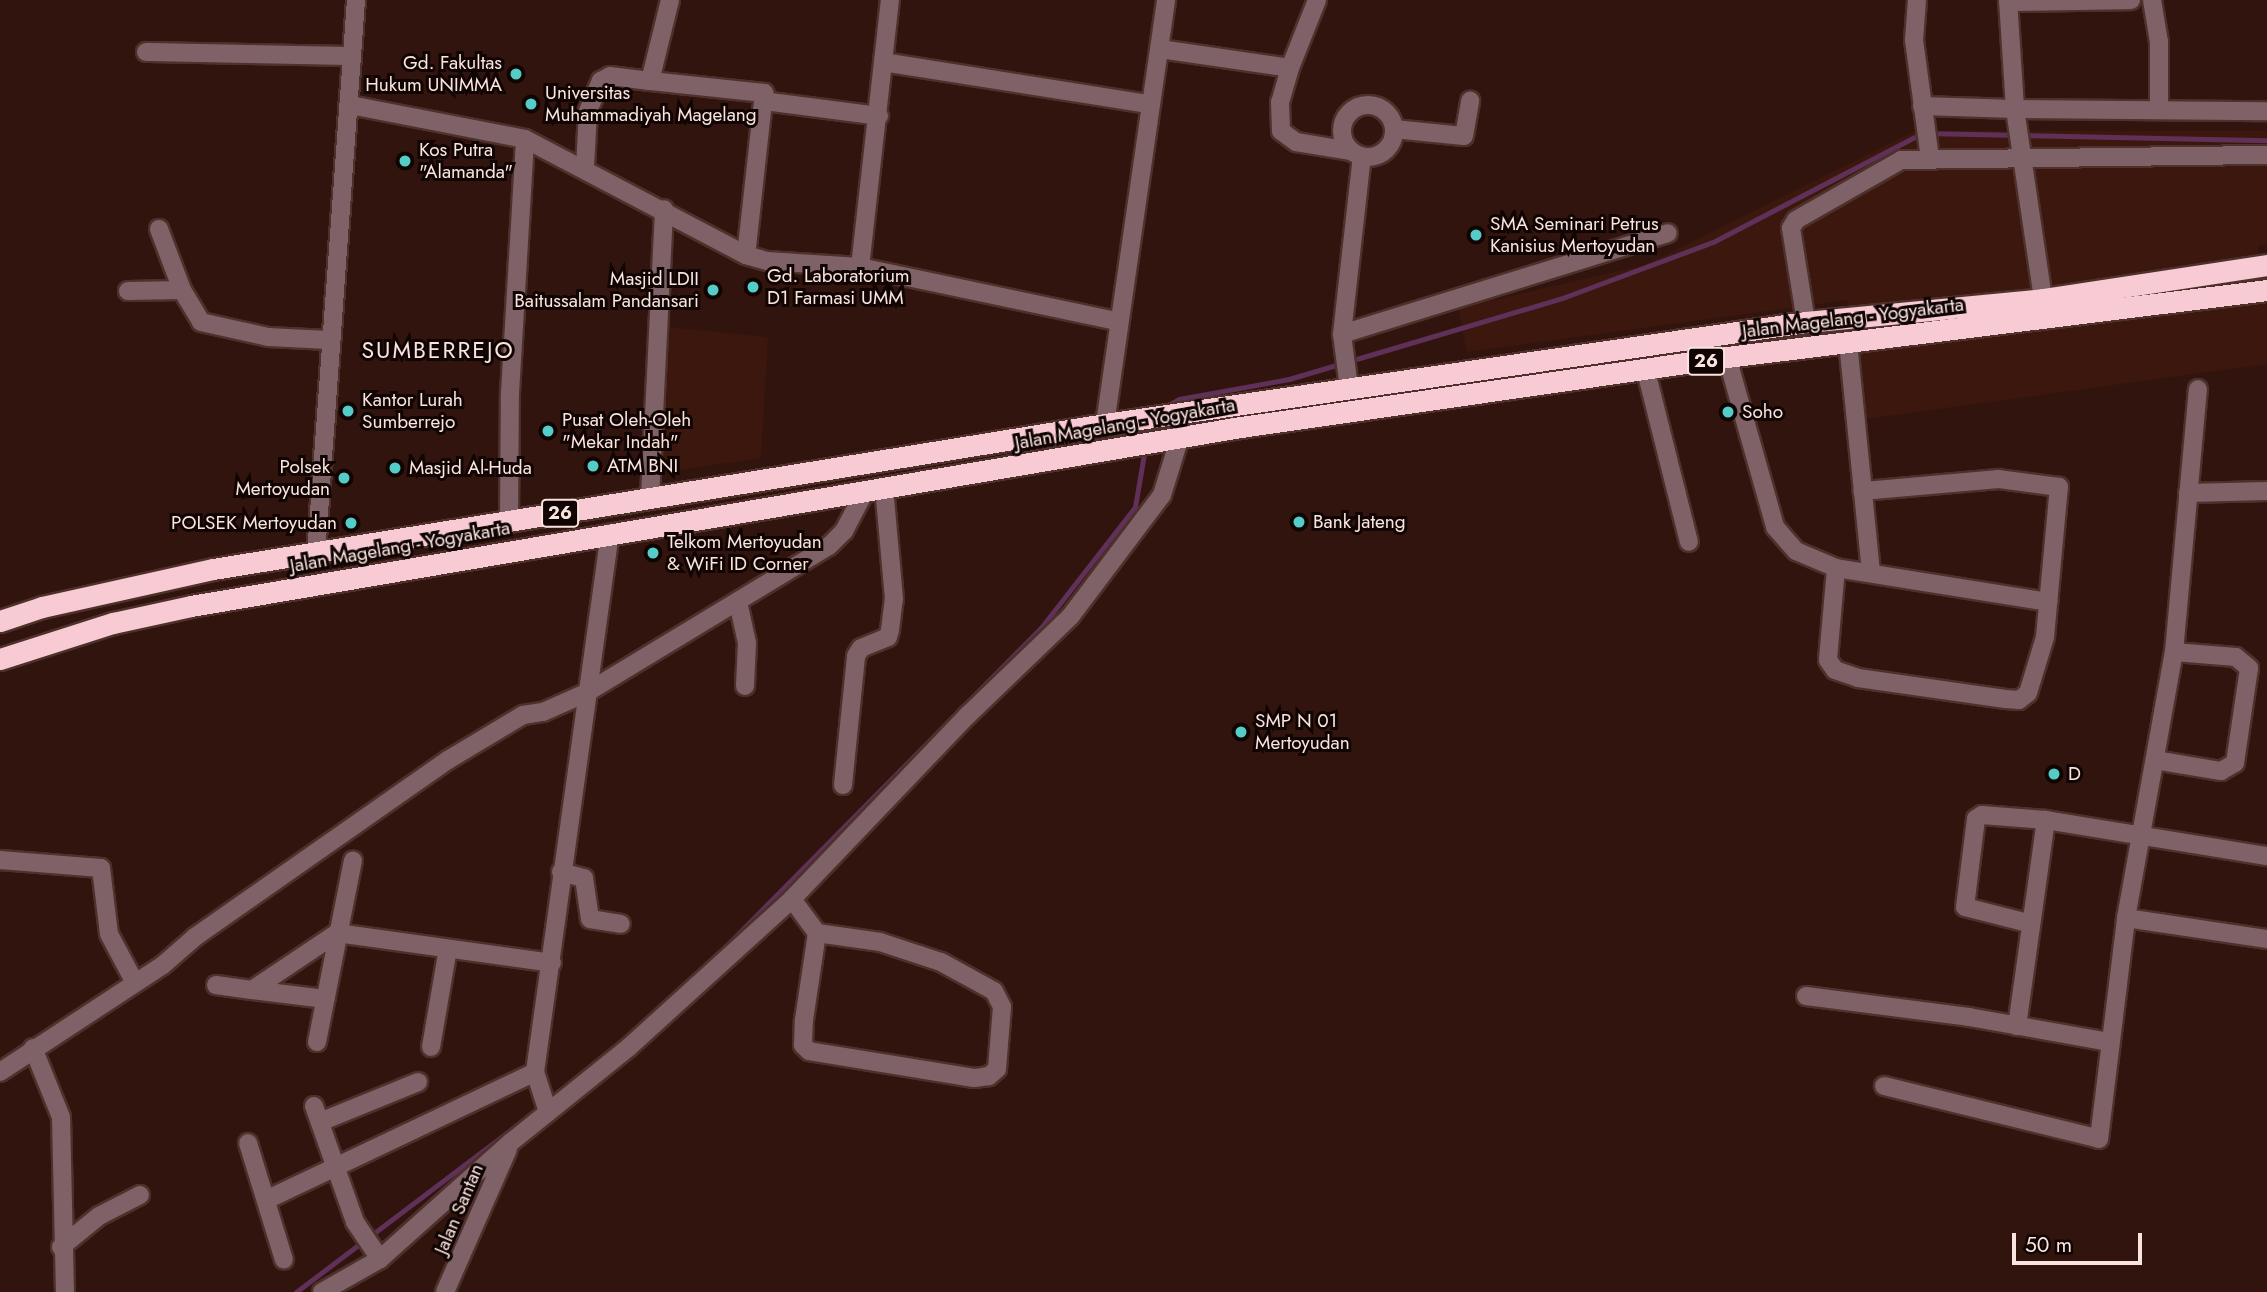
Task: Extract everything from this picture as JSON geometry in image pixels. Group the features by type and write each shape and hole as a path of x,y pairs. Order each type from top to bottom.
{"highway":[{"name":"Jalan Magelang - Yogyakarta","path":"0,659 113,622 611,533 1147,446 1410,390 1806,322 2043,299 2267,265"},
{"name":"Jalan Magelang - Yogyakarta","path":"0,621 127,588 405,537 1171,415 1348,382 1410,390 1646,371 1727,357 2267,290"},
{"path":"404,569 405,537"}],"street":[{"path":"316,554 328,340 350,105 356,0"},
{"path":"650,81 670,0"},
{"path":"860,267 890,0"},
{"path":"1114,423 1117,321 1166,0"},
{"path":"1317,0 1290,68 1280,102 1281,131 1296,142 1357,153 1372,157 1388,147 1394,129 1390,116 1379,107 1357,107 1346,116 1342,128 1357,153 1343,342 1348,382"},
{"path":"1917,0 1914,40 1924,133 1930,159"},
{"path":"2043,299 2017,133 2008,1 2131,0"},
{"path":"2152,0 2159,42 2159,108"},
{"path":"1160,49 1290,68"},
{"path":"146,52 352,56"},
{"path":"883,62 1149,104"},
{"path":"585,167 588,111 600,81 610,76 764,93 746,255"},
{"path":"764,101 879,116"},
{"path":"1394,129 1464,136 1470,101"},
{"path":"350,105 524,139 585,167 746,255 766,261 860,267 1117,321"},
{"path":"1806,322 1791,228 1796,220 1901,160 1930,159 2017,133 2159,108 2267,111"},
{"path":"1922,109 2017,133 2267,155"},
{"path":"509,522 510,393 524,139"},
{"path":"650,498 664,209"},
{"path":"159,229 182,290 197,317 207,324 268,337 328,340"},
{"path":"1343,342 1668,233"},
{"path":"128,291 182,290"},
{"path":"1848,342 1871,573"},
{"path":"1727,357 1775,527 1796,551 1836,568 2048,602"},
{"path":"1646,371 1689,542"},
{"path":"1884,1086 2096,1140 2126,918 2143,836 2174,652 2197,389"},
{"path":"322,1292 380,1259 546,1109 629,1047 792,898 968,715 1070,617 1162,495 1179,440"},
{"path":"1836,568 1828,660 1835,670 1857,678 2019,700 2034,679 2045,637 2060,494 2055,484 1998,480 1863,491"},
{"path":"0,1072 135,983 448,760 523,715 543,712 586,693 829,546 844,531 875,489"},
{"path":"843,785 856,656 861,648 888,637 894,598 875,489"},
{"path":"2188,493 2267,491"},
{"path":"546,1109 536,1078 561,872 611,533"},
{"path":"738,602 747,643 745,686"},
{"path":"2155,760 2221,771 2235,763 2249,668 2236,657 2174,652"},
{"path":"2028,923 1965,907 1976,819 1982,815 2046,820 2267,856"},
{"path":"2017,1026 2028,923 2046,820"},
{"path":"0,860 101,868 109,934 135,983"},
{"path":"317,1042 337,933 354,861"},
{"path":"561,872 584,878 590,919 621,924"},
{"path":"792,898 817,933 804,1020 803,1045 809,1051 974,1078 989,1076 997,1069 1002,1007 994,991 916,954 880,942 817,933"},
{"path":"2126,918 2267,939"},
{"path":"252,990 337,933 552,963"},
{"path":"431,1047 448,949"},
{"path":"216,985 325,999"},
{"path":"1807,996 2110,1042"},
{"path":"33,1048 61,1117 61,1247 65,1292"},
{"path":"266,1200 536,1078"},
{"path":"380,1259 355,1222 339,1166 317,1114 418,1082"},
{"name":"Jalan Santan","path":"445,1292 511,1142"},
{"path":"248,1143 284,1260"},
{"path":"61,1247 99,1216 140,1195"}],"shaded area":[{"path":"1915,131 2267,131 2267,245 2258,246 2267,302 2267,364 1866,419 1848,300 1467,352 1458,308 1645,265"},
{"path":"667,327 768,337 761,458 659,473"}],"waterway":[{"path":"1167,406 1179,399 1289,379 1565,297 1713,242 1922,133 2267,140"},
{"path":"710,962 1040,629 1135,507 1145,448"},
{"path":"296,1292 541,1107"}],"place":[{"name":"Gd. Fakultas Hukum UNIMMA","path":"516,74"},
{"name":"Universitas Muhammadiyah Magelang","path":"531,104"},
{"name":"Kos Putra \"Alamanda\"","path":"405,161"},
{"name":"SMA Seminari Petrus Kanisius Mertoyudan","path":"1476,235"},
{"name":"Gd. Laboratorium D1 Farmasi UMM","path":"753,287"},
{"name":"Masjid LDII Baitussalam Pandansari","path":"713,290"},
{"name":"Kantor Lurah Sumberrejo","path":"348,411"},
{"name":"Soho","path":"1728,412"},
{"name":"Pusat Oleh-Oleh \"Mekar Indah\"","path":"548,431"},
{"name":"ATM BNI","path":"593,466"},
{"name":"Masjid Al-Huda","path":"395,468"},
{"name":"Polsek Mertoyudan","path":"344,478"},
{"name":"Bank Jateng","path":"1299,522"},
{"name":"POLSEK Mertoyudan","path":"351,523"},
{"name":"Telkom Mertoyudan & WiFi ID Corner","path":"653,553"},
{"name":"SMP N 01 Mertoyudan","path":"1241,732"},
{"name":"D","path":"2054,774"}],"district":[{"name":"SUMBERREJO","path":"438,350"}]}
